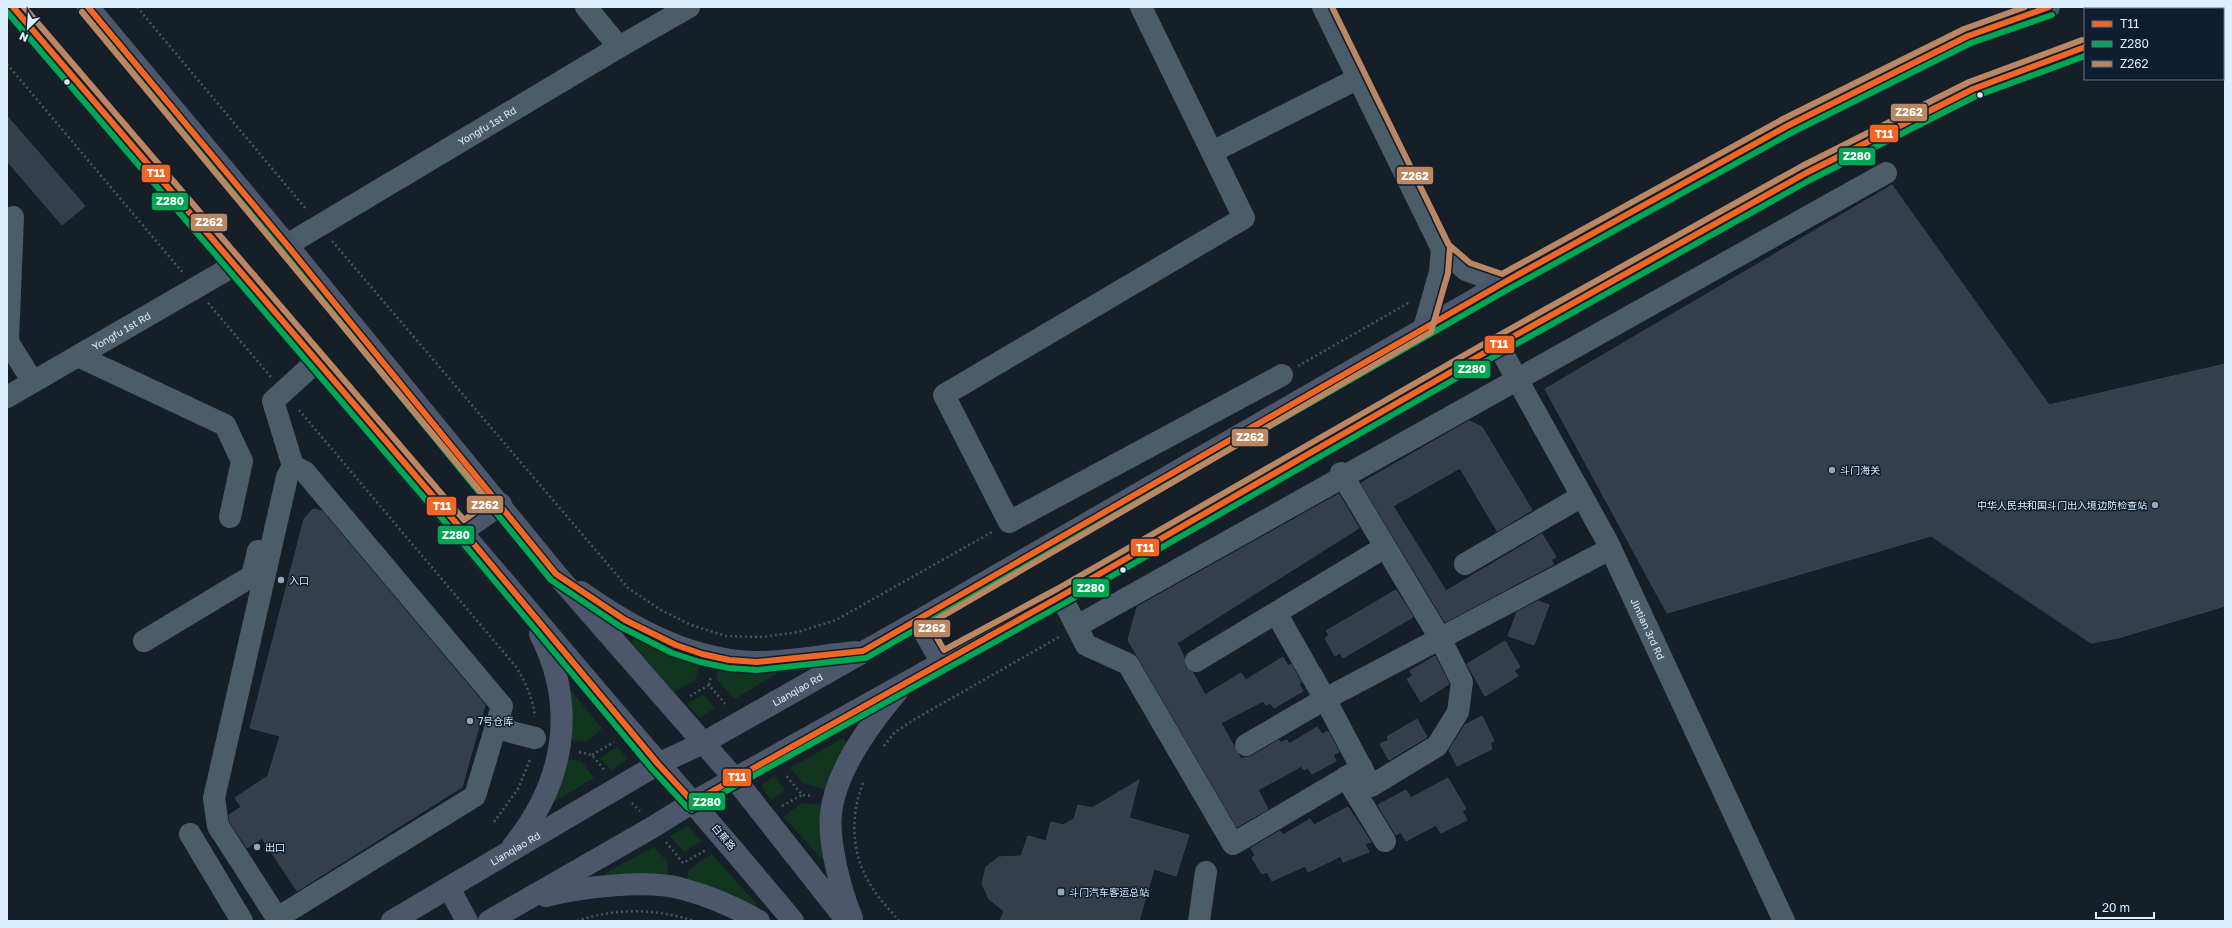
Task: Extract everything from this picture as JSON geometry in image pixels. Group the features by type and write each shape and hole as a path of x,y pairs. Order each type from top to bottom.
{"main road":[{"name":"白蕉路","path":"13,7 317,361 658,764 694,802 793,921"},
{"path":"88,7 501,504 556,574 735,779 847,921"},
{"name":"Lianqiao Rd","path":"392,921 658,764 703,743 918,621 1503,283 1787,126 1968,36 2049,7"},
{"path":"489,921 694,802 905,682 1061,596 1498,345 1813,169 1973,89 2084,47"},
{"path":"462,532 501,504"},
{"path":"556,574 604,607 642,630 680,648 718,657 755,662 863,652"},
{"path":"506,855 528,827 545,796 554,771 560,743 563,718 561,692 548,649 526,607"},
{"path":"918,621 941,662"},
{"path":"853,921 845,901 837,868 831,815 833,800 838,782 860,743 882,709 905,682"},
{"path":"520,904 566,891 605,886 645,885 682,888 720,901 758,921"},
{"path":"449,888 467,921"}],"street":[{"path":"586,7 619,47"},
{"name":"Yongfu 1st Rd","path":"287,245 619,47 689,7"},
{"path":"1141,7 1244,218 944,395 1010,522 1282,375"},
{"path":"1323,7 1442,249 1466,270 1503,283"},
{"path":"1212,152 1359,78"},
{"path":"1082,636 1517,380 1886,173"},
{"path":"13,217 8,341 33,382"},
{"path":"1424,328 1440,272 1442,249"},
{"name":"Yongfu 1st Rd","path":"7,397 235,265"},
{"name":"Jintian 3rd Rd","path":"1498,345 1610,548 1784,921"},
{"path":"78,356 225,425 242,461 230,517"},
{"path":"290,456 502,706 475,796 278,920 218,826 214,798 287,477 290,456 273,401 317,361"},
{"path":"144,641 252,576 279,462 290,456"},
{"path":"1341,473 1440,638 1462,682 1458,712 1437,746 1371,786 1354,772"},
{"path":"1464,564 1582,496"},
{"path":"1196,661 1385,547"},
{"path":"1246,745 1325,699 1610,548"},
{"path":"1061,596 1082,636 1128,664 1233,844 1354,772"},
{"path":"1276,613 1325,699 1354,772 1385,841"},
{"path":"496,728 535,738"},
{"path":"190,834 242,921"},
{"path":"1198,921 1206,872"}],"path":[{"path":"137,7 320,226 628,588 661,610 691,625 726,636 763,637 798,632 836,620 1010,522"},
{"path":"7,64 517,668 527,684 534,705 536,727 535,738 527,770 518,789 494,822"},
{"path":"1282,375 1435,287"},
{"path":"881,749 895,732 915,719 1082,636"},
{"path":"864,781 855,812 854,838 858,862 870,885 899,921"},
{"path":"576,921 629,910 673,914 694,921"}],"green space":[{"path":"636,637 700,664 695,680 674,692 631,642"},
{"path":"719,667 778,667 779,672 735,699 716,679"},
{"path":"569,688 602,729 586,742 568,740"},
{"path":"704,695 715,708 699,718 687,703"},
{"path":"843,738 847,743 833,767 826,790 803,783 790,768"},
{"path":"617,747 628,759 611,771 600,758"},
{"path":"564,758 581,761 594,778 552,803"},
{"path":"774,776 785,790 771,800 761,786"},
{"path":"802,803 824,805 825,862 783,817"},
{"path":"688,825 701,841 684,852 670,836"},
{"path":"654,847 668,863 667,878 608,879 605,873"},
{"path":"712,854 758,906 753,910 686,883 689,869"}],"building":[{"path":"7,116 85,206 62,225 7,161"},
{"name":"斗门海关","path":"1892,185 2049,405 2225,364 2225,606 2118,638 2091,643 1931,536 1667,613 1545,389"},
{"path":"1469,421 1482,427 1532,510 1497,531 1460,468 1393,506 1446,591 1542,534 1556,557 1551,560 1554,564 1445,622 1361,483"},
{"path":"1339,494 1359,528 1177,643 1184,657 1185,667 1193,673 1205,695 1241,673 1246,680 1283,657 1288,666 1291,664 1301,682 1299,684 1303,691 1274,708 1270,703 1266,705 1263,701 1221,723 1241,759 1252,756 1279,740 1280,743 1287,740 1289,744 1317,727 1322,734 1328,731 1339,752 1333,755 1336,761 1312,774 1308,768 1304,770 1302,766 1258,790 1268,809 1237,827 1128,640 1137,607"},
{"path":"313,509 322,511 485,705 462,787 297,891 262,838 247,848 230,822 229,815 241,807 235,798 268,776 280,736 250,728 304,519"},
{"path":"1396,590 1413,617 1343,658 1340,653 1335,656 1325,638 1329,635 1326,631"},
{"path":"1538,601 1549,605 1534,645 1508,636 1517,612"},
{"path":"1505,641 1520,667 1514,670 1518,676 1485,696 1467,664"},
{"path":"1435,656 1449,684 1421,702 1407,679 1413,676 1410,671"},
{"path":"1482,716 1494,741 1490,743 1492,749 1457,766 1449,750 1465,725"},
{"path":"1417,719 1427,737 1389,760 1380,744 1389,740 1387,737"},
{"path":"1448,778 1466,809 1462,811 1467,820 1441,833 1436,825 1406,841 1401,832 1396,835 1378,805 1406,790 1411,798"},
{"path":"1139,780 1129,818 1189,835 1176,876 1154,869 1139,921 1000,921 1004,911 989,899 982,884 986,867 999,857 1021,856 1028,836 1046,841 1051,822 1063,825 1074,819 1078,805 1092,808"},
{"path":"1348,807 1371,842 1365,844 1369,852 1343,862 1341,856 1308,872 1305,866 1272,881 1267,872 1262,874 1252,858 1255,855 1251,848 1280,831 1283,835 1310,819 1314,825"}],"transit line":[{"name":"T11","path":"13,7 463,531 658,764 693,802 1061,596 1498,345 1806,173 1973,89 2084,47"},
{"name":"Z262","path":"24,7 464,520 489,502 82,12"},
{"name":"T11","path":"88,7 287,245 556,574 625,620 676,645 702,654 729,660 757,662 863,651 1503,283 1787,126 1968,36 2049,7"},
{"name":"Z262","path":"1332,7 1450,247 1448,273 1431,332 929,624 944,650 1057,589 1494,338 1802,166 1969,82 2082,40"},
{"name":"Z262","path":"1436,219 1448,244 1470,263 1502,274 1783,119 1964,29 2025,7"},
{"name":"Z280","path":"7,12 457,536 652,769 687,807 692,810 1065,603 1502,352 1810,180 1976,96 2084,56"},
{"name":"Z280","path":"82,12 281,250 551,580 621,627 672,653 700,662 729,668 757,670 866,658 1507,290 1791,133 1971,43 2052,15"}],"place":[{"name":"斗门海关","path":"1832,470"},
{"name":"中华人民共和国斗门出入境边防检查站","path":"2155,505"},
{"name":"入口","path":"281,580"},
{"name":"7号仓库","path":"470,721"},
{"name":"出口","path":"257,847"},
{"name":"斗门汽车客运总站","path":"1061,892"}]}
